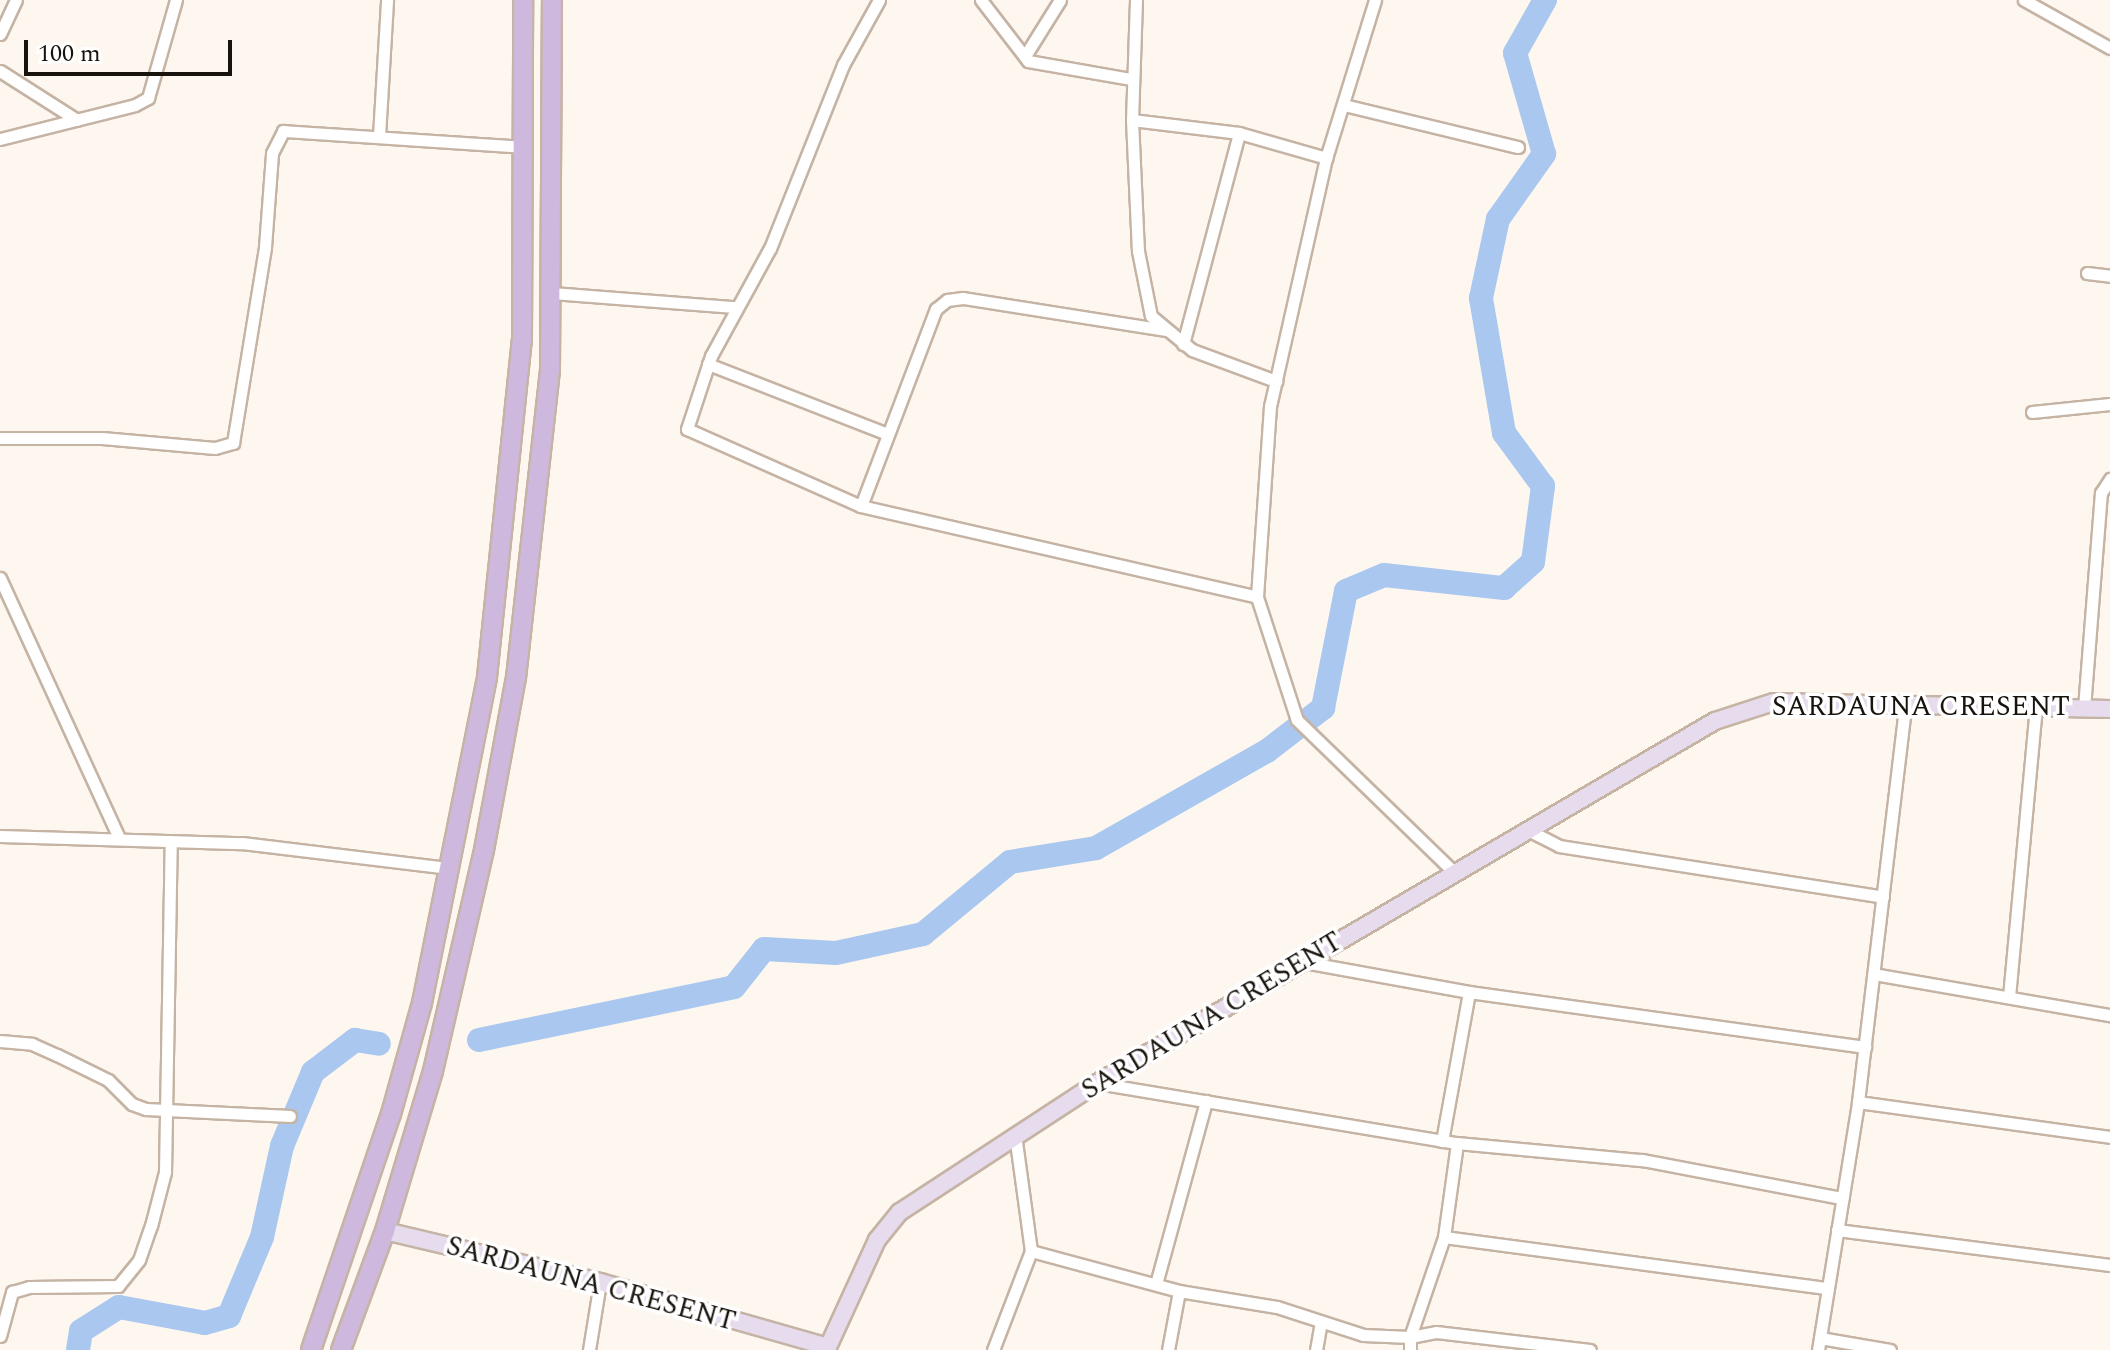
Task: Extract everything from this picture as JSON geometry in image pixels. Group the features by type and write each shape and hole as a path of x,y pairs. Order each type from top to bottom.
{"main road":[{"path":"311,1350 391,1114 450,868 501,572 522,341 523,0"},
{"path":"341,1350 385,1231 433,1071 502,764 530,582 550,369 552,0"}],"street":[{"path":"0,34 16,0"},
{"path":"0,139 148,98 176,0"},
{"path":"379,136 387,0"},
{"path":"879,0 843,65 770,248 735,307 708,364 688,420 690,433 861,506 1257,597"},
{"path":"981,0 1025,56 1131,79"},
{"path":"1025,56 1060,0"},
{"path":"1136,0 1131,79 1138,251 1151,316 1183,344 1276,381"},
{"path":"1375,0 1326,158 1270,406 1257,597 1300,724 1455,873"},
{"path":"2024,0 2110,48"},
{"path":"0,71 77,120"},
{"path":"1344,105 1518,147"},
{"path":"1132,120 1239,133 1326,158"},
{"path":"0,438 102,438 215,448 233,443 265,247 277,137 283,131 300,129 523,147"},
{"path":"1183,344 1239,133"},
{"path":"2087,273 2110,276"},
{"path":"551,293 735,307"},
{"path":"861,506 936,309 947,300 963,298 1165,330"},
{"path":"708,364 888,434"},
{"path":"2032,412 2110,404"},
{"path":"2084,708 2110,479"},
{"path":"0,578 119,838"},
{"name":"SARDAUNA CRESENT","path":"385,1231 600,1282 827,1348 888,1225 1015,1134 1528,830 1743,708 1774,702 1906,702 2110,709"},
{"path":"1890,1350 1819,1344 1858,1102 1906,702"},
{"path":"2009,997 2036,707"},
{"path":"1528,830 1559,846 1883,897"},
{"path":"0,836 242,843 450,868"},
{"path":"0,1336 12,1292 29,1287 96,1290 118,1286 129,1278 161,1194 166,1112 171,841"},
{"path":"1303,962 1469,992 1865,1047"},
{"path":"1874,974 2110,1015"},
{"path":"1442,1141 1469,992"},
{"path":"0,1041 32,1044 57,1055 108,1080 132,1104 166,1112 290,1116"},
{"path":"1097,1083 1442,1141 1642,1160 1842,1198"},
{"path":"1156,1284 1206,1101"},
{"path":"1858,1102 2110,1137"},
{"path":"993,1350 1031,1251 1015,1134"},
{"path":"1410,1344 1444,1237 1457,1143"},
{"path":"1837,1230 2110,1265"},
{"path":"1444,1237 1828,1288"},
{"path":"1031,1251 1179,1291 1277,1307 1363,1335 1410,1344 1436,1332 1510,1344 1590,1350"},
{"path":"589,1350 600,1282"},
{"path":"1168,1350 1179,1291"},
{"path":"1316,1350 1321,1323"}],"waterway":[{"path":"479,1040 734,987 764,949 836,953 923,934 1010,862 1096,848 1267,751 1323,708 1346,591 1384,575 1504,588 1533,562 1543,486 1504,433 1481,298 1498,219 1544,154 1515,53 1545,0"},
{"path":"78,1350 81,1331 119,1307 205,1323 229,1316 262,1237 282,1146 313,1072 355,1040 379,1044"}]}
